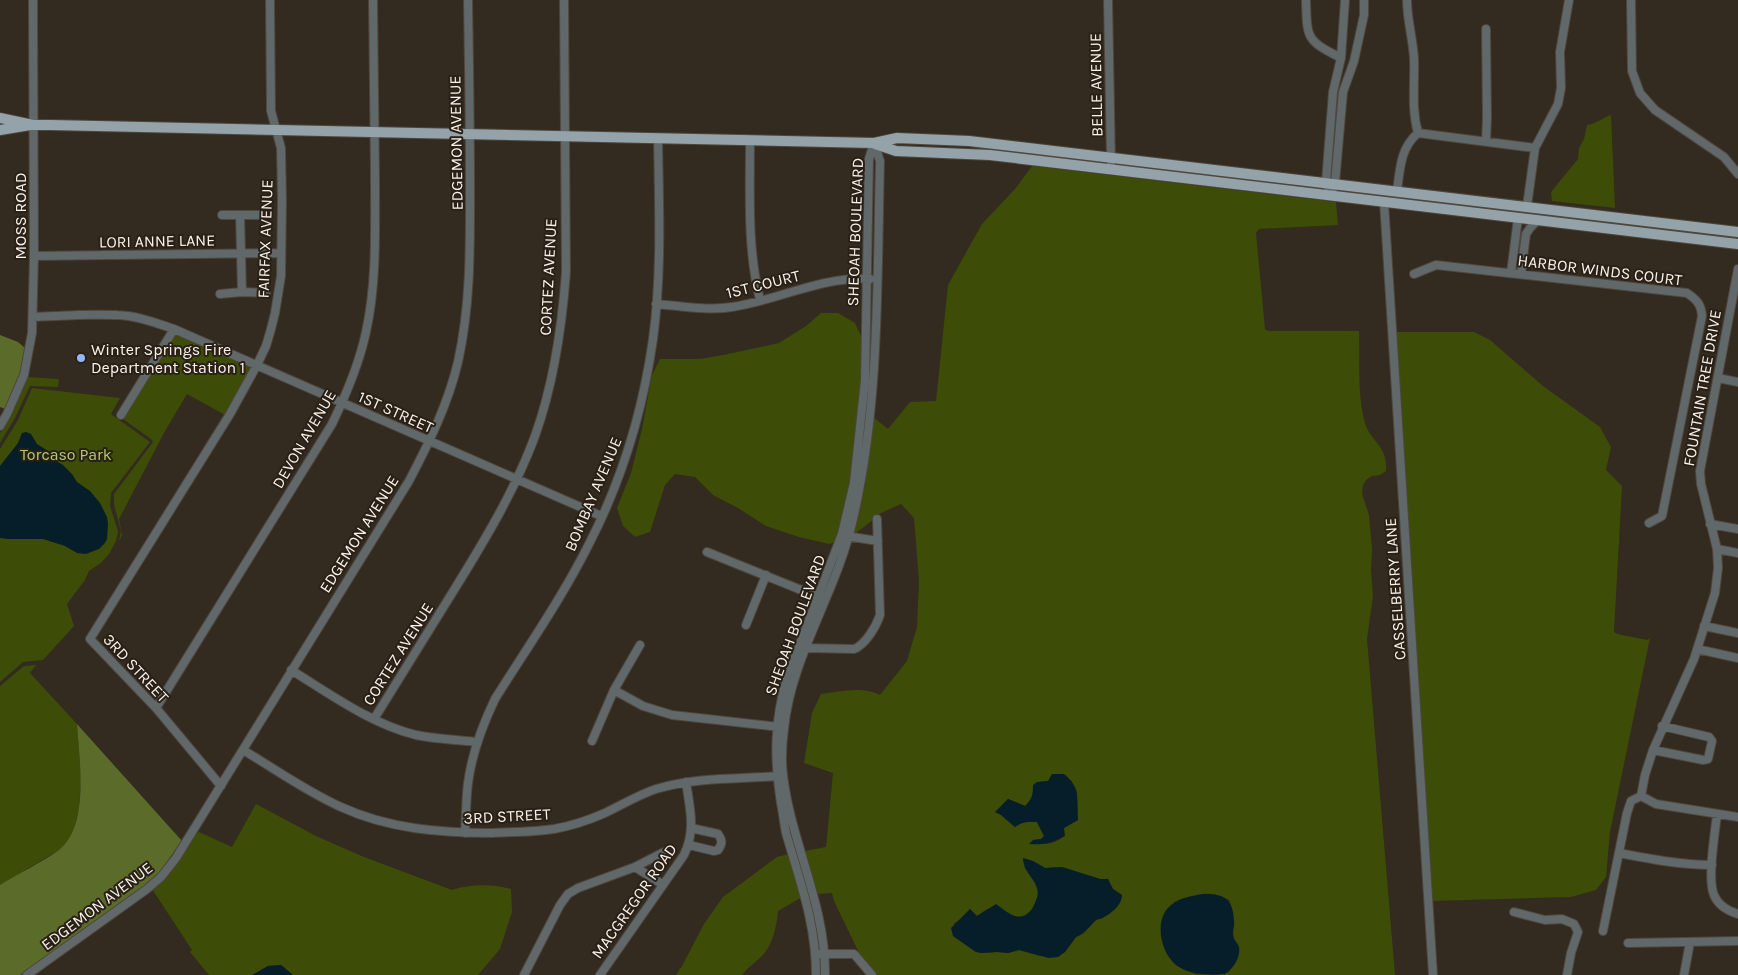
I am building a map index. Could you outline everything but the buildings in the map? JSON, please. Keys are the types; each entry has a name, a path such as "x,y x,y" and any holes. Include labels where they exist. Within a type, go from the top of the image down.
{"main road":[{"path":"0,118 33,125"},
{"path":"0,130 33,125 874,144 896,150 990,155 1738,244"},
{"path":"874,144 897,138 990,143 1738,232"},
{"path":"1148,174 1176,165"},
{"path":"1501,216 1520,212 1527,206"},
{"path":"1518,218 1530,212 1544,209"}],"street":[{"name":"MOSS ROAD","path":"0,426 3,413 24,375 29,353 33,316 33,0"},
{"name":"FAIRFAX AVENUE","path":"90,639 230,414 266,346 275,313 281,276 282,253 281,148 271,110 270,0"},
{"name":"DEVON AVENUE","path":"156,708 321,442 342,403 359,360 371,308 375,251 373,0"},
{"name":"EDGEMON AVENUE","path":"27,975 147,889 161,877 176,858 409,481 429,441 442,411 457,364 465,324 470,275 468,0"},
{"name":"CORTEZ AVENUE","path":"374,719 484,541 517,479 545,404 560,335 566,272 564,0"},
{"name":"BELLE AVENUE","path":"1108,0 1111,170"},
{"path":"1306,0 1307,30 1310,38 1315,44 1341,58"},
{"path":"1330,196 1333,92 1341,58 1345,0"},
{"path":"1330,183 1344,92 1354,61 1364,16 1364,0"},
{"path":"1407,0 1407,16 1414,58 1413,108 1418,133"},
{"path":"1527,206 1534,148 1558,104 1561,88 1560,52 1569,0"},
{"path":"1631,0 1632,71 1640,93 1655,110 1724,157 1738,174"},
{"path":"1486,29 1486,141"},
{"path":"1397,191 1402,154 1410,140 1418,133 1534,148"},
{"name":"BOMBAY AVENUE","path":"465,833 468,785 477,742 495,699 590,543 616,482 635,425 649,363 656,304 659,262 658,139"},
{"path":"750,141 751,245 760,300"},
{"name":"SHEOAH BOULEVARD","path":"846,535 854,483 865,382 869,159 874,144"},
{"name":"SHEOAH BOULEVARD","path":"825,975 811,916 786,831 780,776 782,750 780,727 781,700 787,678 822,598 846,535 861,486 872,384 877,280 880,161 874,144"},
{"name":"CASSELBERRY LANE","path":"1384,202 1433,975"},
{"path":"222,215 266,215"},
{"path":"240,216 242,292"},
{"path":"1511,273 1518,218"},
{"path":"1521,274 1526,234 1538,220"},
{"path":"1514,249 1524,250"},
{"name":"LORI ANNE LANE","path":"34,256 282,253"},
{"name":"HARBOR WINDS COURT","path":"1414,274 1436,265 1687,293 1696,299 1701,306 1702,316 1662,516 1649,523"},
{"name":"FOUNTAIN TREE DRIVE","path":"1641,796 1653,750 1662,726 1694,659 1715,593 1718,568 1717,549 1701,484 1700,471 1738,269"},
{"name":"1ST COURT","path":"656,304 713,308 732,307 826,282 877,280"},
{"path":"220,294 242,292 266,293"},
{"name":"1ST STREET","path":"33,316 129,316 174,329 601,516"},
{"path":"121,415 174,329"},
{"path":"1718,378 1738,382"},
{"path":"806,648 854,649 863,644 878,621 880,615 877,519"},
{"path":"1710,524 1738,529"},
{"path":"846,535 878,540"},
{"path":"1717,549 1738,553"},
{"path":"707,552 822,598"},
{"path":"746,624 766,575"},
{"name":"SHEOAH BOULEVARD","path":"780,727 822,598"},
{"path":"1704,626 1738,634"},
{"name":"3RD STREET","path":"90,639 156,708 221,786"},
{"path":"592,741 614,690 640,645"},
{"path":"1697,649 1738,658"},
{"path":"291,670 355,710 393,728 416,735 477,742"},
{"path":"614,690 643,706 672,715 780,727"},
{"path":"1653,750 1703,760 1708,759 1712,741 1709,736 1662,726"},
{"name":"3RD STREET","path":"243,750 320,797 373,820 412,828 465,833 554,829 604,813 656,789 686,782 780,776"},
{"name":"MACGREGOR ROAD","path":"600,975 684,855 689,845 691,828 686,782"},
{"path":"1603,931 1631,800 1641,796 1656,804 1738,817"},
{"path":"1717,814 1711,883 1714,896 1723,907 1738,914"},
{"path":"689,845 714,851 718,850 722,845 722,839 718,834 691,828"},
{"path":"524,975 560,905 568,894 578,888 635,867 664,852"},
{"path":"1619,853 1677,863 1712,865"},
{"path":"635,867 662,884"},
{"path":"1514,912 1544,920 1562,919 1574,924 1578,932 1571,952 1567,975"},
{"path":"1684,975 1690,942"},
{"path":"1628,943 1738,942"},
{"path":"820,954 854,954 872,975"},
{"name":"SHEOAH BOULEVARD","path":"816,975 820,954"}],"green space":[{"path":"1611,115 1615,208 1552,201 1551,192 1578,159 1579,148 1584,139 1587,125"},
{"path":"1032,166 1336,202 1338,225 1259,229 1256,233 1265,329 1268,331 1359,331 1362,412 1368,430 1382,450 1386,462 1386,471 1366,480 1363,485 1362,494 1369,515 1372,549 1373,596 1367,639 1395,975 1218,975 1229,972 1237,943 1234,934 1231,905 1229,900 1222,897 1202,894 1174,902 1161,935 1167,953 1176,965 1195,974 1212,975 877,975 860,955 832,893 818,894 805,851 826,847 833,773 804,763 812,713 821,694 859,690 874,692 880,695 907,661 917,627 919,581 914,518 901,504 874,515 874,519 854,533 865,486 873,417 888,429 910,402 936,401 948,285 982,224 1015,189","holes":["1071,780 1077,791 1078,820 1064,828 1064,836 1053,843 1045,844 1033,840 1041,839 1044,836 1037,822 1021,822 1015,827 996,812 1008,799 1025,806 1031,800 1037,782","1033,861 1045,868 1062,867 1100,879 1108,879 1113,889 1122,895 1117,907 1103,918 1096,920 1083,934 1076,937 1065,952 1040,956 1019,950 1008,953 982,953 976,952 953,936 954,923 960,920 970,909 977,916 987,909 1006,912 1015,917 1025,916 1032,910 1038,895 1038,887 1024,867"]},
{"path":"821,313 838,313 855,323 862,338 861,381 850,483 836,542 829,544 799,537 766,526 713,495 695,477 675,474 665,485 650,532 635,537 623,526 617,508 631,473 642,429 652,375 660,359 700,359 779,343 806,326"},
{"path":"1396,332 1474,332 1490,340 1543,386 1600,427 1611,447 1606,470 1622,486 1614,632 1647,640 1650,638 1610,832 1606,877 1596,890 1571,897 1432,901"},
{"path":"175,334 252,367 225,415 187,394 165,431 119,519 122,535 119,542 121,531 114,505 114,494 153,442 123,419"},
{"path":"0,335 18,342 25,348 20,374 5,409 0,407"},
{"path":"27,377 59,379 58,387 30,386 15,418 0,443 0,433 9,420"},
{"name":"Torcaso Park","path":"32,388 120,398 111,414 150,442 111,493 110,506 118,531 116,541 109,554 101,563 89,571 85,580 67,604 74,626 43,660 23,662 0,682 0,449 18,420"},
{"path":"36,665 30,673 77,724 81,779 79,809 72,837 61,849 0,885 0,686 24,666"},
{"path":"77,724 182,841 158,874 145,885 20,975 0,975 0,885 59,850 69,839 75,825 79,809 80,791"},
{"path":"256,804 316,836 364,857 452,890 482,885 511,889 512,912 500,949 478,975 293,975 281,965 268,966 252,975 209,975 190,952 192,950 152,889 170,871 199,832 232,847"},
{"path":"789,854 802,897 778,911 772,940 762,956 742,975 676,975 704,924 723,897 777,857"}],"water":[{"path":"22,433 31,434 37,444 63,465 77,482 90,491 100,503 107,517 108,524 107,539 99,549 86,554 77,553 65,546 43,539 0,538 0,466 18,443"},
{"path":"1052,774 1064,774 1074,785 1077,795 1078,820 1064,828 1065,836 1044,844 1029,844 1033,840 1041,839 1044,836 1037,822 1025,822 1015,827 995,812 1008,799 1025,806 1032,797 1033,785 1037,782 1048,781"},
{"path":"1023,858 1045,868 1062,867 1100,879 1108,879 1113,889 1122,895 1122,899 1112,912 1096,920 1076,937 1065,952 1058,957 1049,958 1019,950 1008,953 976,952 953,936 951,928 970,909 977,916 996,904 1007,912 1019,917 1029,912 1033,908 1038,895"},
{"path":"1204,894 1217,895 1226,899 1232,908 1233,937 1238,946 1239,955 1231,969 1225,974 1199,974 1181,968 1170,959 1162,942 1161,924 1167,909 1181,899"},
{"path":"281,965 293,975 252,975 268,966"}],"place":[{"name":"Winter Springs Fire Department Station 1","path":"81,358"}]}
